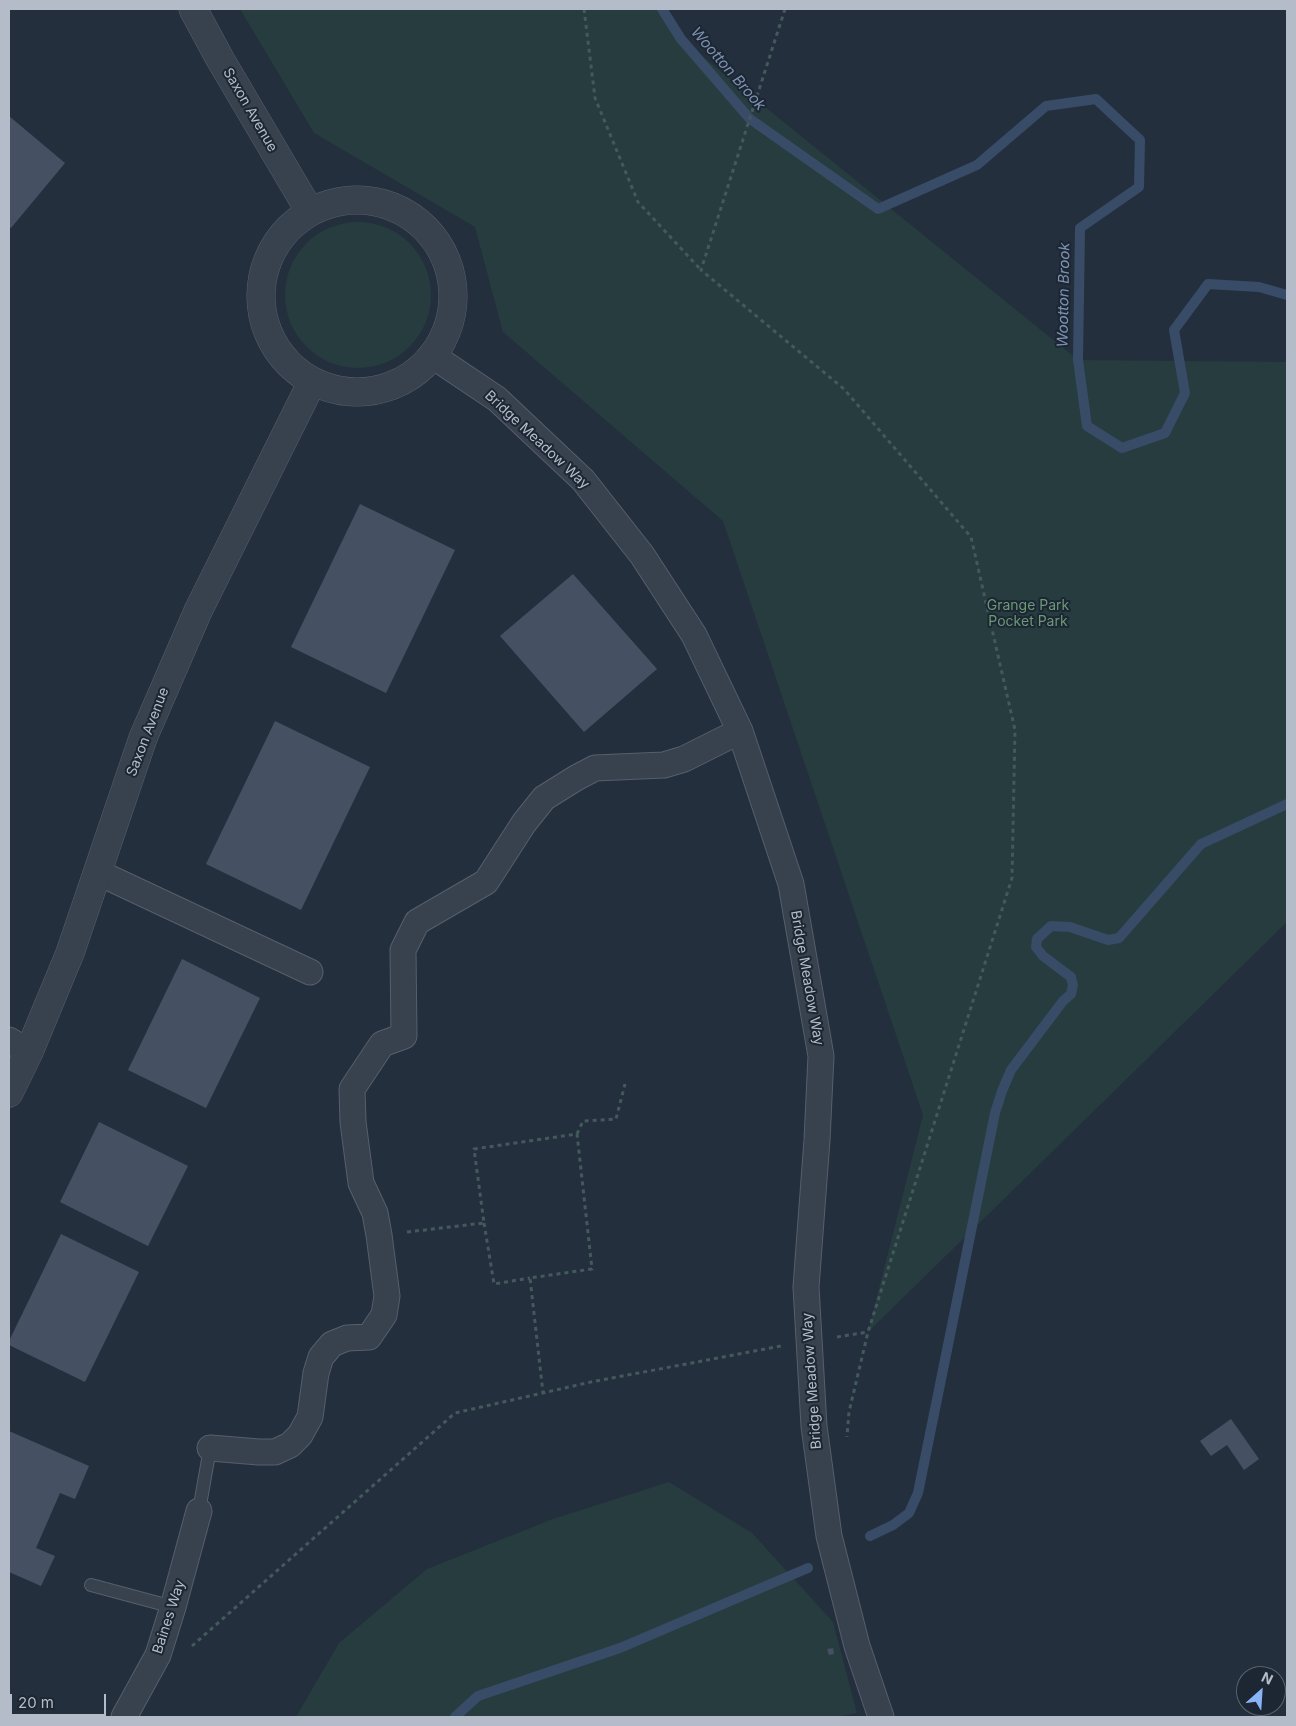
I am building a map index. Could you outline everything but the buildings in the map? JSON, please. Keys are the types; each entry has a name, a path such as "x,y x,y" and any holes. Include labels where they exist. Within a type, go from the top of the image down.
{"street":[{"name":"Saxon Avenue","path":"193,9 220,59 309,210"},
{"path":"354,198 392,205 421,223 442,250 449,266 454,299 447,332 433,356 400,383 367,392 342,392 312,382 281,357 264,328 260,282 270,250 283,232 309,210 354,198"},
{"name":"Bridge Meadow Way","path":"433,356 497,399 583,480 642,555 694,635 740,731 791,884 821,1056 806,1287 814,1426 829,1536 857,1646 881,1717"},
{"name":"Saxon Avenue","path":"9,1093 19,1046 70,953 143,738 198,611 312,382"},
{"path":"210,1448 275,1452 290,1445 300,1435 310,1417 316,1373 321,1357 332,1344 347,1338 369,1337 384,1315 387,1296 379,1235 375,1213 361,1183 353,1122 352,1089 382,1044 404,1036 403,950 417,922 486,882 524,823 544,798 576,778 595,768 664,764 684,759 740,731"},
{"path":"98,872 310,972"},
{"name":"Baines Way","path":"124,1717 158,1655 199,1511"}],"lane":[{"path":"199,1511 210,1448"},
{"path":"91,1585 173,1607"}],"path":[{"path":"584,9 595,98 638,202 701,270 844,389 970,537 1015,730 1012,878 868,1332 848,1412 847,1440"},
{"path":"701,270 785,9"},
{"path":"577,1134 474,1149 494,1284 592,1269 577,1134 583,1121 616,1119 625,1084"},
{"path":"379,1235 484,1223"},
{"path":"530,1278 543,1394"},
{"path":"186,1651 455,1413 591,1382 808,1341 868,1332"}],"green space":[{"name":"Grange Park Pocket Park","path":"240,9 669,9 681,39 1078,360 1287,362 1287,922 868,1332 923,1115 723,521 503,332 475,227 314,133"},
{"path":"358,222 372,223 386,228 399,234 410,243 419,254 425,267 430,281 430,309 425,323 419,336 410,347 399,356 386,362 372,367 358,368 344,367 330,362 317,356 306,347 297,336 291,323 286,309 285,295 286,281 291,267 297,254 306,243 317,234 330,228 344,223"},
{"path":"669,1482 752,1533 833,1622 857,1713 836,1717 296,1717 339,1643 427,1569 553,1519"}],"waterway":[{"name":"Wootton Brook","path":"662,9 681,39 750,119 878,209 977,165 1046,106 1096,99 1140,140 1139,187 1080,228 1078,360 1087,426 1122,448 1165,433 1185,393 1174,330 1208,284 1259,287 1287,295"},
{"path":"870,1536 893,1525 909,1513 918,1493 995,1113 1002,1091 1011,1070 1063,1001 1071,994 1073,985 1071,977 1043,956 1036,947 1037,939 1051,926 1070,927 1108,940 1119,938 1201,844 1287,804"},
{"path":"455,1717 478,1696 620,1648 808,1568"}]}
